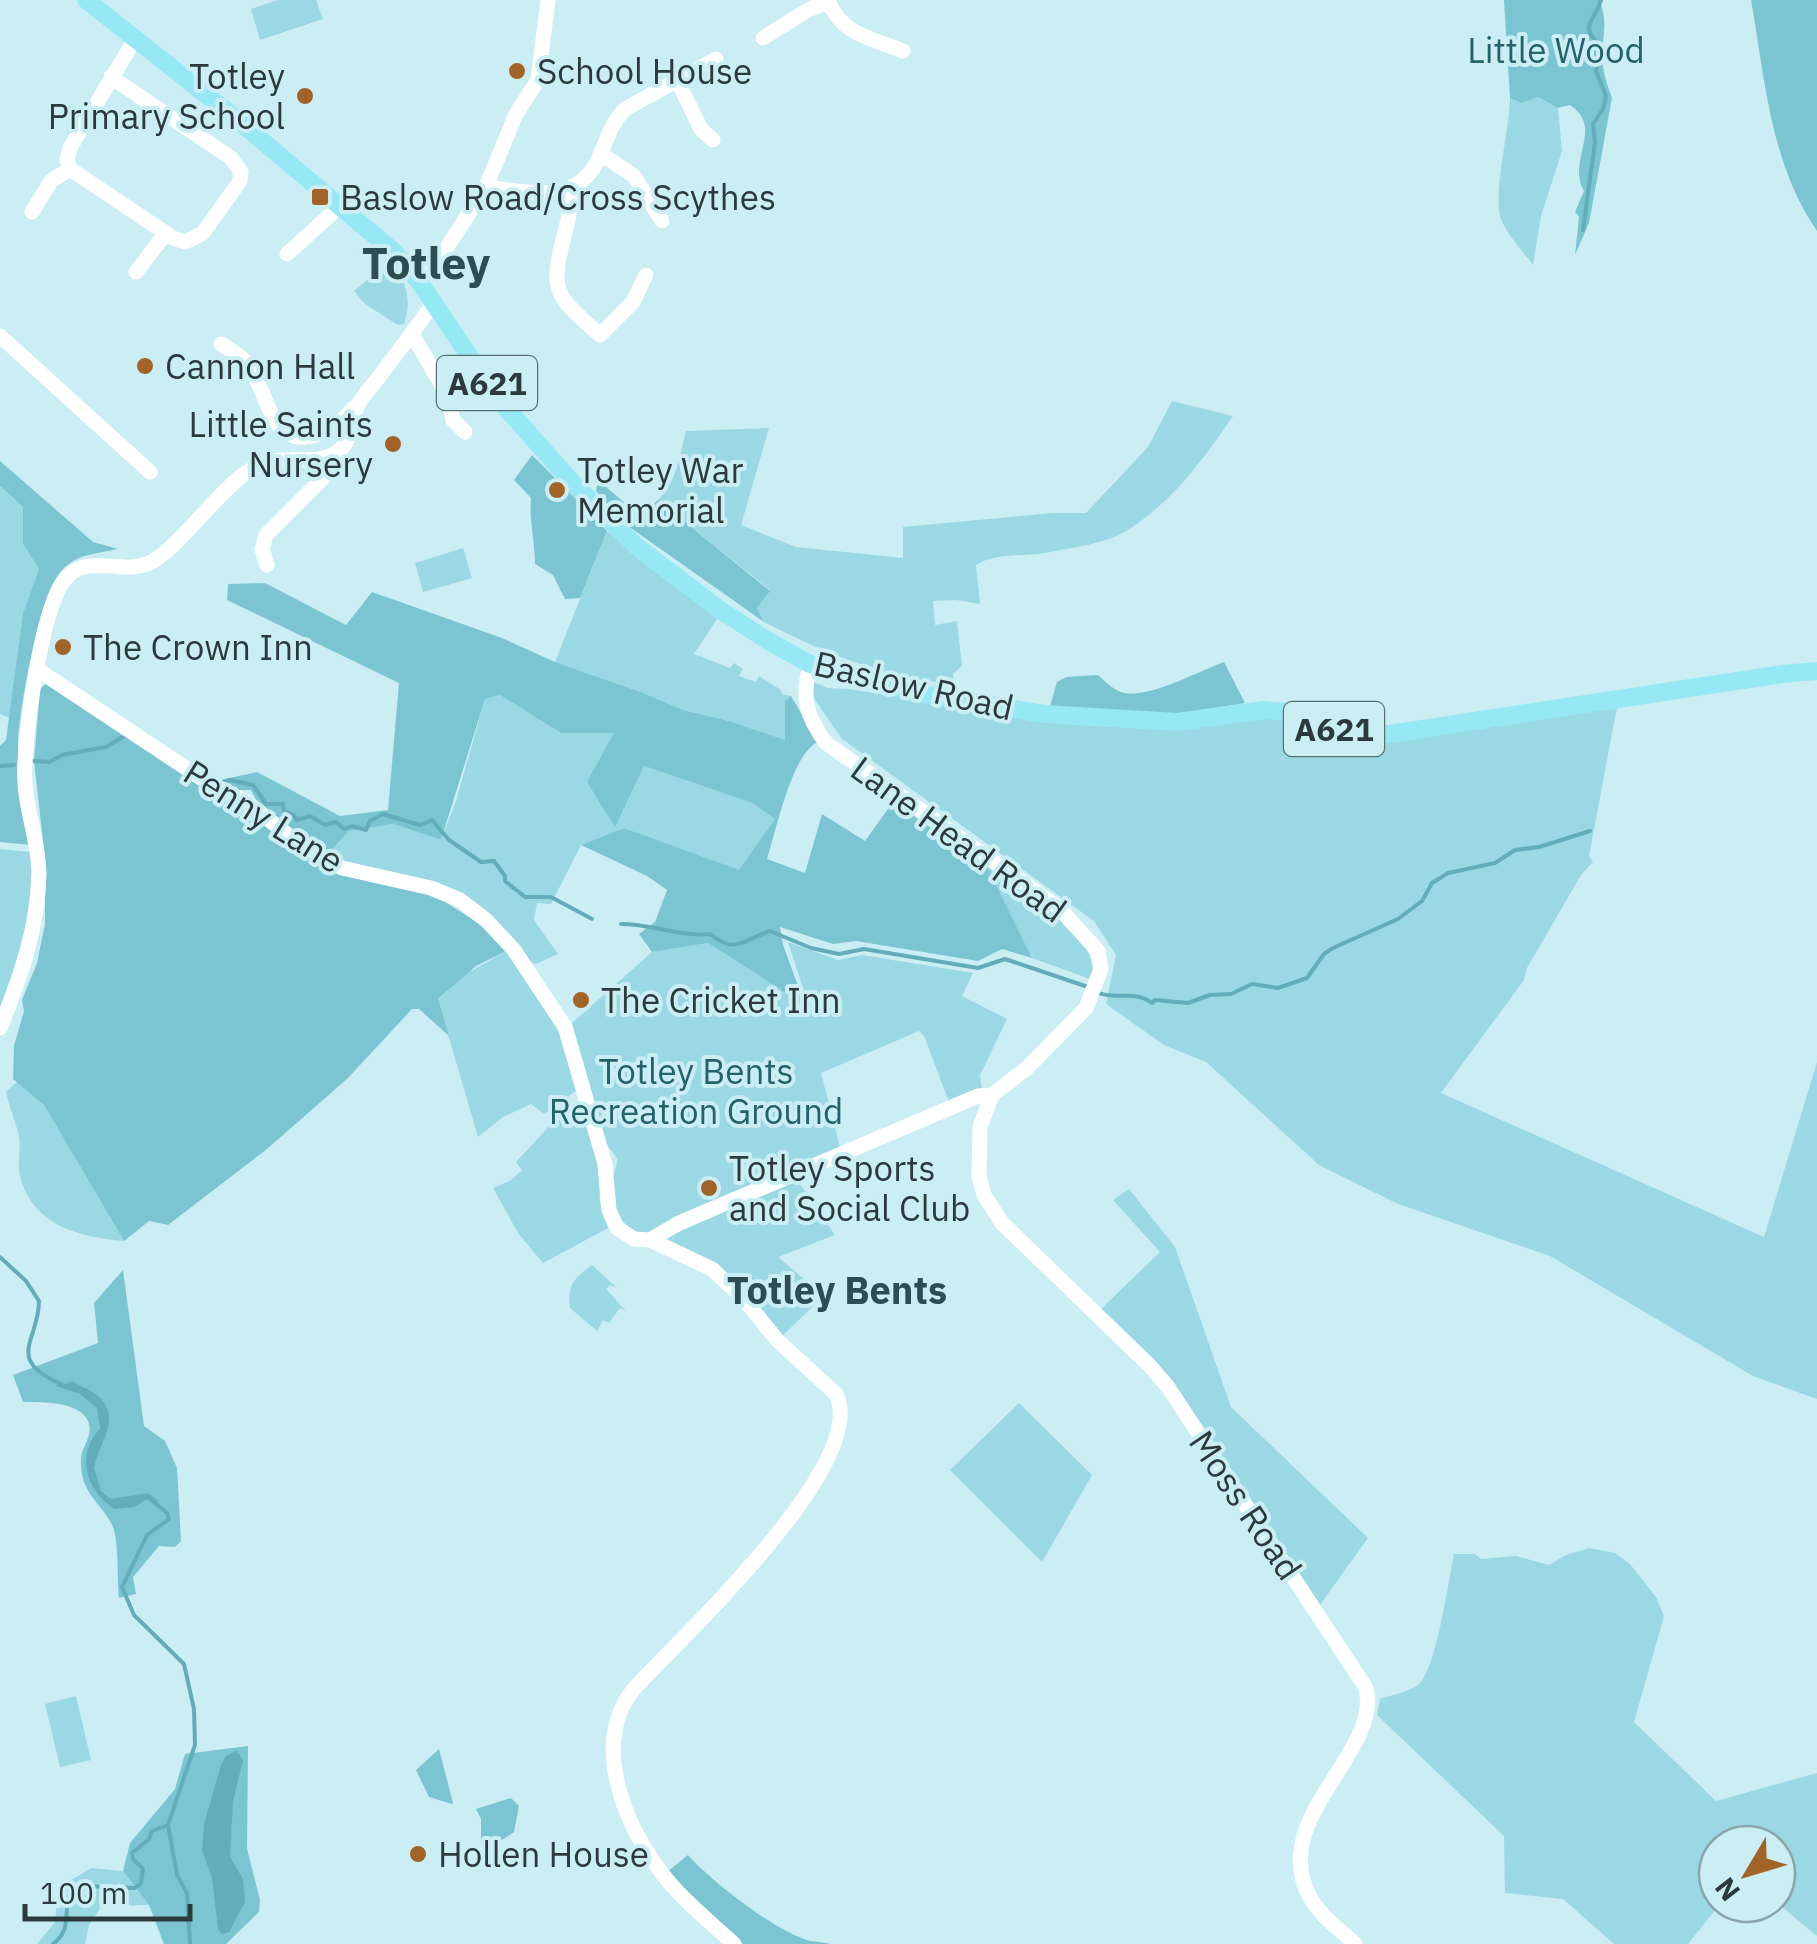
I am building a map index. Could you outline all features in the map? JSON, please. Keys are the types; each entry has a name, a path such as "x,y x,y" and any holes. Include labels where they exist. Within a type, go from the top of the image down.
{"main road":[{"name":"Baslow Road","path":"86,0 228,112 393,251 418,280 518,424 636,546 720,610 810,664 923,694 1044,714 1178,722 1265,710 1350,733 1376,736 1747,679 1817,672"}],"street":[{"path":"418,280 440,258 486,187 516,114 538,80 548,0"},
{"path":"762,38 828,1 844,26 903,51"},
{"path":"111,77 231,158 241,172 238,185 198,238 185,242 166,234 70,170 66,160 70,148 111,77 135,39"},
{"path":"486,187 550,194 569,190 589,175 612,125 625,109 716,59"},
{"path":"678,82 698,124 712,140"},
{"path":"600,154 634,176 662,221"},
{"path":"32,212 51,181 70,170"},
{"path":"569,190 572,210 555,275 565,301 600,336 633,302 646,276"},
{"path":"287,254 338,207"},
{"path":"136,272 166,234"},
{"path":"221,344 248,364 275,421 286,431 304,436 322,434 344,420 357,405 434,304"},
{"path":"412,334 447,394 452,420 465,432"},
{"path":"0,336 150,472"},
{"path":"268,565 262,549 266,535 334,466 351,432 357,405"},
{"path":"1,1027 24,965 36,915 37,848 25,783 28,728 48,619 60,587 86,565 149,564 233,483 260,464 280,458 321,458 340,450"},
{"name":"Lane Head Road","path":"810,664 804,697 826,742 1059,908 1098,951 1101,969 1086,1008 1027,1068 992,1095"},
{"name":"Penny Lane","path":"38,670 342,868 431,888 460,900 486,920 514,950 566,1027 605,1164 613,1222 624,1234 650,1240"},
{"path":"650,1240 678,1223 844,1151 978,1096 992,1095"},
{"name":"Moss Road","path":"992,1095 980,1127 978,1162 981,1188 992,1210 1168,1387 1366,1688 1371,1708 1310,1817 1302,1857 1305,1884 1312,1900 1354,1944"},
{"path":"650,1240 690,1256 726,1280 778,1340 823,1379 840,1405 836,1438 800,1508 633,1690 614,1724 613,1766 638,1834 662,1872 734,1944"}],"green space":[{"path":"278,0 316,0 323,19 260,40 251,9"},
{"name":"Little Wood","path":"1504,0 1599,0 1602,8 1603,63 1612,98 1589,223 1575,255 1579,217 1575,212 1584,191 1579,168 1584,124 1570,105 1558,108 1538,97 1521,103 1510,98"},
{"path":"1751,0 1817,0 1817,231 1801,205 1779,149"},
{"path":"1538,97 1558,108 1562,151 1541,216 1533,265 1501,219 1499,195 1510,98 1521,103"},
{"path":"393,265 408,300 404,324 398,325 365,304 354,291 378,271 381,275"},
{"path":"1172,401 1233,416 1173,493 1144,519 1109,539 1088,545 992,558 976,565 980,604 933,601 935,625 957,621 962,666 953,674 953,684 903,676 856,662 764,622 757,608 770,590 658,500 673,477 686,431 769,428 741,525 796,547 903,558 903,527 1086,513 1148,447"},
{"path":"532,455 557,480 550,488 557,498 567,490 607,531 580,598 565,599 553,575 535,564 531,498 514,480"},
{"path":"0,461 93,542 118,549 68,564 54,583 38,627 18,747 20,784 32,845 0,842 0,746 6,740 23,613 39,569 23,544 23,507 0,486"},
{"path":"597,485 604,485 640,516 658,500 770,591 757,608 764,622 621,521 596,491"},
{"path":"0,486 23,507 23,544 39,569 23,613 10,718 0,714"},
{"path":"607,531 717,619 694,654 730,668 734,663 743,669 739,676 756,682 759,676 782,694 791,696 785,701 786,741 683,710 555,662"},
{"path":"463,548 472,578 423,592 415,563"},
{"path":"265,583 346,625 372,592 502,638 683,710 785,740 785,701 791,696 818,742 800,761 793,776 767,859 805,873 822,814 865,841 893,802 987,866 1032,958 1002,949 978,961 856,941 833,944 780,927 805,1005 708,943 652,952 639,934 655,922 667,890 647,876 581,845 624,828 739,870 775,819 752,803 644,766 615,827 587,782 614,733 561,733 500,695 485,699 441,840 393,824 349,831 328,854 259,806 251,790 233,790 216,781 257,772 340,816 388,810 399,683 227,600 228,584"},
{"path":"1224,662 1245,703 1178,714 1049,710 1057,682 1066,677 1098,675 1125,693 1148,692"},
{"path":"813,682 828,688 1029,718 1279,719 1356,741 1617,707 1589,856 1593,862 1581,875 1527,968 1524,980 1441,1093 1764,1237 1817,1062 1817,1399 1753,1376 1550,1256 1398,1204 1319,1165 1206,1062 1164,1045 1106,1004 1116,955 1094,921 842,739 809,691"},
{"path":"47,683 55,684 189,779 245,811 297,849 439,898 481,925 506,951 476,966 438,999 449,1036 419,1009 412,1009 348,1078 267,1149 168,1225 149,1221 124,1241 44,1105 13,1079 14,1046 24,1011 22,1000 37,963 45,924 45,859 34,761 40,689"},
{"path":"500,695 561,733 614,733 614,826 644,766 752,803 775,819 739,871 624,828 581,845 551,904 537,903 534,920 558,954 536,964 495,921 354,868 328,854 349,831 393,824 441,840 485,699"},
{"path":"0,849 31,852 31,872 24,931 0,1007"},
{"path":"987,866 1039,900 1071,927 1091,960 1093,980 1032,958"},
{"name":"Totley Bents Recreation Ground","path":"788,942 838,960 862,955 973,973 962,996 1007,1019 980,1075 982,1091 949,1102 919,1031 821,1073 840,1147 649,1233 634,1232 616,1215 613,1177 618,1159 606,1144 572,1023 652,952 708,943 809,1007"},
{"path":"506,951 547,1005 562,1037 577,1090 544,1114 531,1104 503,1117 478,1137 438,1000 464,975"},
{"path":"18,1081 44,1105 124,1241 75,1232 35,1207 20,1176 19,1137 6,1092"},
{"path":"582,1104 598,1154 600,1204 608,1228 543,1263 518,1233 493,1188 510,1181 522,1170 516,1162 556,1119"},
{"path":"797,1180 835,1235 778,1257 824,1296 782,1336 718,1264 665,1238"},
{"path":"1129,1189 1175,1247 1231,1407 1368,1538 1320,1605 1214,1445 1101,1309 1160,1252 1113,1200"},
{"path":"592,1265 617,1288 610,1285 606,1289 626,1311 620,1308 609,1323 603,1320 597,1331 570,1308 569,1300 573,1283"},
{"path":"123,1270 144,1426 165,1441 177,1468 181,1541 175,1547 159,1546 133,1577 136,1594 119,1598 113,1527 88,1490 81,1471 90,1431 88,1421 68,1406 23,1402 13,1375 98,1343 94,1303"},
{"path":"1019,1403 1092,1475 1042,1562 950,1470"},
{"path":"1589,1548 1615,1553 1630,1564 1656,1597 1664,1616 1634,1722 1716,1801 1817,1773 1817,1936 1797,1920 1797,1824 1697,1824 1697,1924 1704,1924 1688,1944 1614,1944 1563,1899 1505,1893 1504,1836 1377,1715 1380,1699 1414,1687 1425,1677 1436,1644 1454,1554 1475,1554 1481,1559 1516,1556 1549,1565"},
{"path":"76,1696 91,1760 60,1767 45,1704"},
{"path":"248,1746 247,1849 260,1900 259,1912 226,1944 164,1944 149,1905 123,1871 130,1843 175,1789 185,1754"},
{"path":"439,1749 452,1804 429,1797 416,1770"},
{"path":"511,1798 519,1806 514,1832 502,1840 481,1845 481,1819 476,1809"},
{"path":"688,1855 761,1916 793,1935 831,1944 743,1944 667,1872"},
{"path":"91,1868 123,1871 149,1905 102,1906 89,1925 85,1944 37,1944 55,1922 58,1888"}],"shaded area":[{"path":"59,1381 73,1381 91,1391 108,1411 108,1430 94,1468 101,1491 111,1499 148,1493 158,1501 155,1505 147,1499 134,1507 114,1509 96,1492 86,1461 92,1439 100,1429 97,1408 80,1394 56,1386"},
{"path":"236,1751 243,1760 233,1802 230,1857 243,1879 245,1902 229,1932 222,1934 218,1929 212,1878 202,1850 204,1824 221,1765 226,1756"}],"waterway":[{"path":"1583,230 1595,142 1593,124 1606,96 1596,71 1603,49 1589,29 1601,0"},
{"path":"34,761 49,762 62,755 106,747 126,735"},
{"path":"0,766 14,765"},
{"path":"221,783 230,780 253,785 266,804 283,804 284,811 296,820 310,816 325,825 336,822 344,829 352,826 366,830 370,821 383,814 420,825 432,820 449,840 481,862 494,861 505,881 525,897 551,897 592,919"},
{"path":"1096,992 1138,997 1152,1003 1188,1003 1210,995 1231,994 1252,984 1278,988 1307,978 1333,948 1398,919 1422,901 1432,883 1448,873 1495,863 1515,850 1590,831"},
{"path":"621,924 710,934 733,945 770,931 811,948 839,954 864,949 978,968 1005,959 1088,987"},
{"path":"0,1257 26,1281 39,1301 29,1357 44,1375 61,1384"},
{"path":"154,1502 169,1519 147,1535 122,1587 134,1615 184,1664 194,1709 195,1745 168,1825 177,1875 187,1893 190,1944"},
{"path":"53,1944 63,1932 71,1892 84,1886 135,1888 141,1883 143,1869 132,1853 149,1839 152,1831 168,1825"}],"place":[{"name":"School House","path":"517,71"},
{"name":"Totley Primary School","path":"305,96"},
{"name":"Baslow Road/Cross Scythes","path":"320,197"},
{"name":"Cannon Hall","path":"145,366"},
{"name":"Little Saints Nursery","path":"393,444"},
{"name":"Totley War Memorial","path":"557,490"},
{"name":"The Crown Inn","path":"63,647"},
{"name":"The Cricket Inn","path":"581,1000"},
{"name":"Totley Sports and Social Club","path":"709,1188"},
{"name":"Hollen House","path":"418,1854"}],"district":[{"name":"Totley","path":"426,262"},
{"name":"Totley Bents","path":"837,1289"}]}
